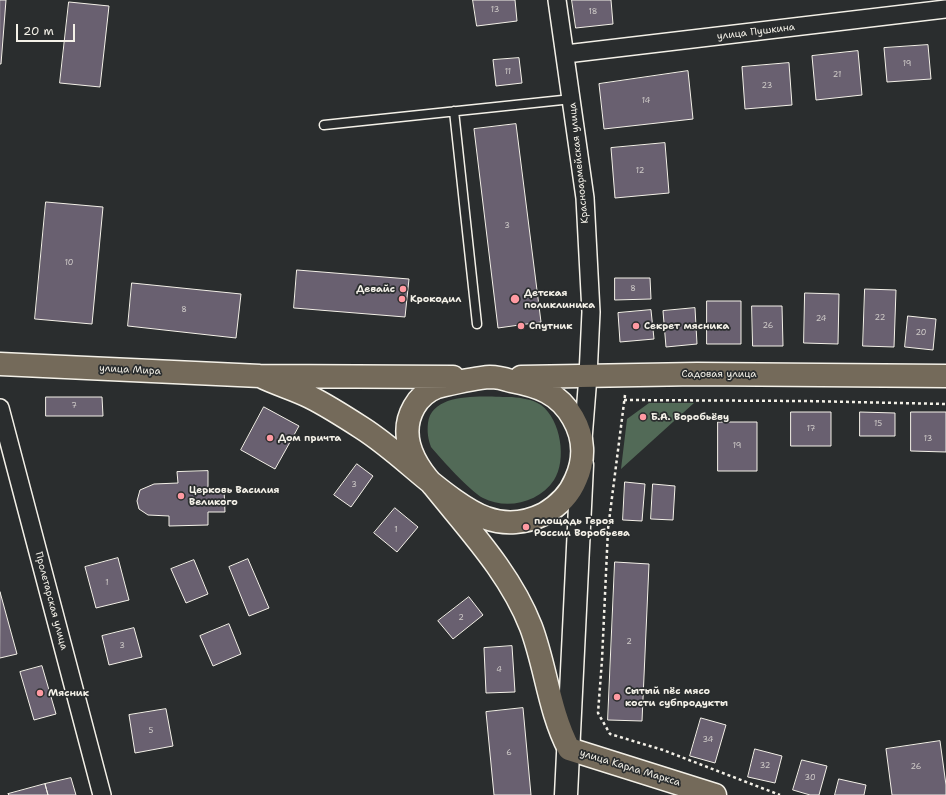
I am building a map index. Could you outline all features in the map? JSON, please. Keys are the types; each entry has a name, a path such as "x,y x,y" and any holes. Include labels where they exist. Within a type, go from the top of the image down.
{"main road":[{"name":"улица Мира","path":"0,364 260,376 492,377"},
{"name":"Садовая улица","path":"492,377 697,374 946,376"},
{"name":"улица Мира","path":"260,376 310,397 344,416 383,443 433,485"},
{"path":"566,795 569,749 582,459 582,442 577,425 567,409 559,400 550,393 533,385 492,377 450,384 431,390 419,400 413,409 408,423 407,434 409,444 420,468 497,565 521,604 537,645 560,733 569,749"},
{"path":"433,485 471,512 484,518 498,522 520,522 540,516 558,504 572,487 582,459"},
{"name":"улица Карла Маркса","path":"569,749 715,795"}],"street":[{"name":"Красноармейская улица","path":"557,0 566,54 585,198 590,312 588,376 582,459"},
{"name":"улица Пушкина","path":"566,54 946,9"},
{"name":"Пролетарская улица","path":"0,408 2,426 102,795"}],"lane":[{"path":"324,125 572,100"},
{"path":"454,111 477,324"}],"path":[{"path":"628,375 608,529 598,713 610,734 663,750 780,795"},
{"path":"624,400 946,404"}],"green space":[{"path":"476,397 512,397 534,401 548,412 557,430 561,451 558,472 548,488 531,499 512,504 492,502 483,498 463,482 431,447 428,435 428,423 432,412 439,405 450,400"},
{"path":"649,403 694,403 621,469 627,419"}],"building":[{"path":"0,0 6,0 1,64 0,64"},
{"path":"473,0 515,0 517,21 477,26"},
{"path":"572,0 611,0 613,24 576,28"},
{"path":"69,2 109,6 100,87 60,83"},
{"path":"928,45 931,79 887,82 884,48"},
{"path":"858,51 862,95 816,100 812,56"},
{"path":"519,58 522,83 496,86 493,60"},
{"path":"789,63 792,105 745,109 742,67"},
{"path":"688,71 693,119 604,129 599,84"},
{"path":"516,124 541,322 498,328 474,129"},
{"path":"665,143 669,193 615,198 611,148"},
{"path":"46,202 103,207 92,324 35,319"},
{"path":"297,270 409,279 405,317 294,308"},
{"path":"615,278 650,278 651,299 615,300"},
{"path":"132,283 241,294 236,338 128,326"},
{"path":"865,289 896,290 894,347 863,346"},
{"path":"805,293 839,294 838,344 804,343"},
{"path":"707,301 741,301 741,344 707,344"},
{"path":"752,306 782,306 783,346 753,346"},
{"path":"695,308 697,344 666,347 663,311"},
{"name":"Секрет мясника","path":"651,310 654,339 620,342 618,313"},
{"path":"908,316 936,319 933,350 905,347"},
{"path":"46,397 102,397 103,416 46,416"},
{"name":"Дом причта","path":"264,407 299,426 275,469 241,450"},
{"path":"791,412 831,412 831,446 791,446"},
{"path":"860,412 895,413 895,436 860,436"},
{"path":"911,412 946,412 946,452 911,451"},
{"path":"718,422 757,422 757,471 718,471"},
{"path":"357,464 373,476 351,507 334,495"},
{"name":"Церковь Василия Великого","path":"208,471 208,489 224,489 225,512 208,512 208,525 169,526 169,516 148,515 139,509 137,501 140,490 154,484 178,483 177,472"},
{"path":"625,482 645,484 642,521 623,520"},
{"path":"653,484 675,486 673,520 651,519"},
{"path":"395,508 418,527 397,552 374,533"},
{"path":"118,558 129,600 96,608 85,567"},
{"path":"248,559 269,608 249,616 229,567"},
{"path":"194,560 208,594 186,603 171,569"},
{"path":"615,562 649,564 642,721 608,720"},
{"path":"0,592 17,654 0,658"},
{"path":"469,597 483,615 453,639 438,621"},
{"path":"229,624 241,654 213,666 200,636"},
{"path":"134,628 142,657 109,665 102,636"},
{"path":"512,646 515,692 486,693 484,648"},
{"path":"42,666 56,714 34,720 20,672"},
{"path":"523,708 531,795 494,795 486,712"},
{"path":"166,709 173,746 135,753 129,715"},
{"path":"701,718 726,725 715,763 690,756"},
{"path":"940,741 946,795 892,795 886,749"},
{"path":"755,749 782,756 775,783 748,777"},
{"path":"802,760 827,766 819,795 810,795 793,790"},
{"path":"71,778 76,795 48,795 45,784"},
{"path":"839,779 866,785 864,795 835,795"},
{"path":"45,784 48,795 8,794"}],"place":[{"name":"Девайс","path":"403,289"},
{"name":"Крокодил","path":"402,299"},
{"name":"Детская поликлиника","path":"515,299"},
{"name":"Спутник","path":"521,326"},
{"name":"Секрет мясника","path":"636,326"},
{"name":"Б.А. Воробьёву","path":"643,417"},
{"name":"Дом причта","path":"270,438"},
{"name":"Церковь Василия Великого","path":"181,496"},
{"name":"площадь Героя России Воробьева","path":"526,527"},
{"name":"Мясник","path":"40,693"},
{"name":"Сытый пёс мясо кости субпродукты","path":"617,697"}]}
